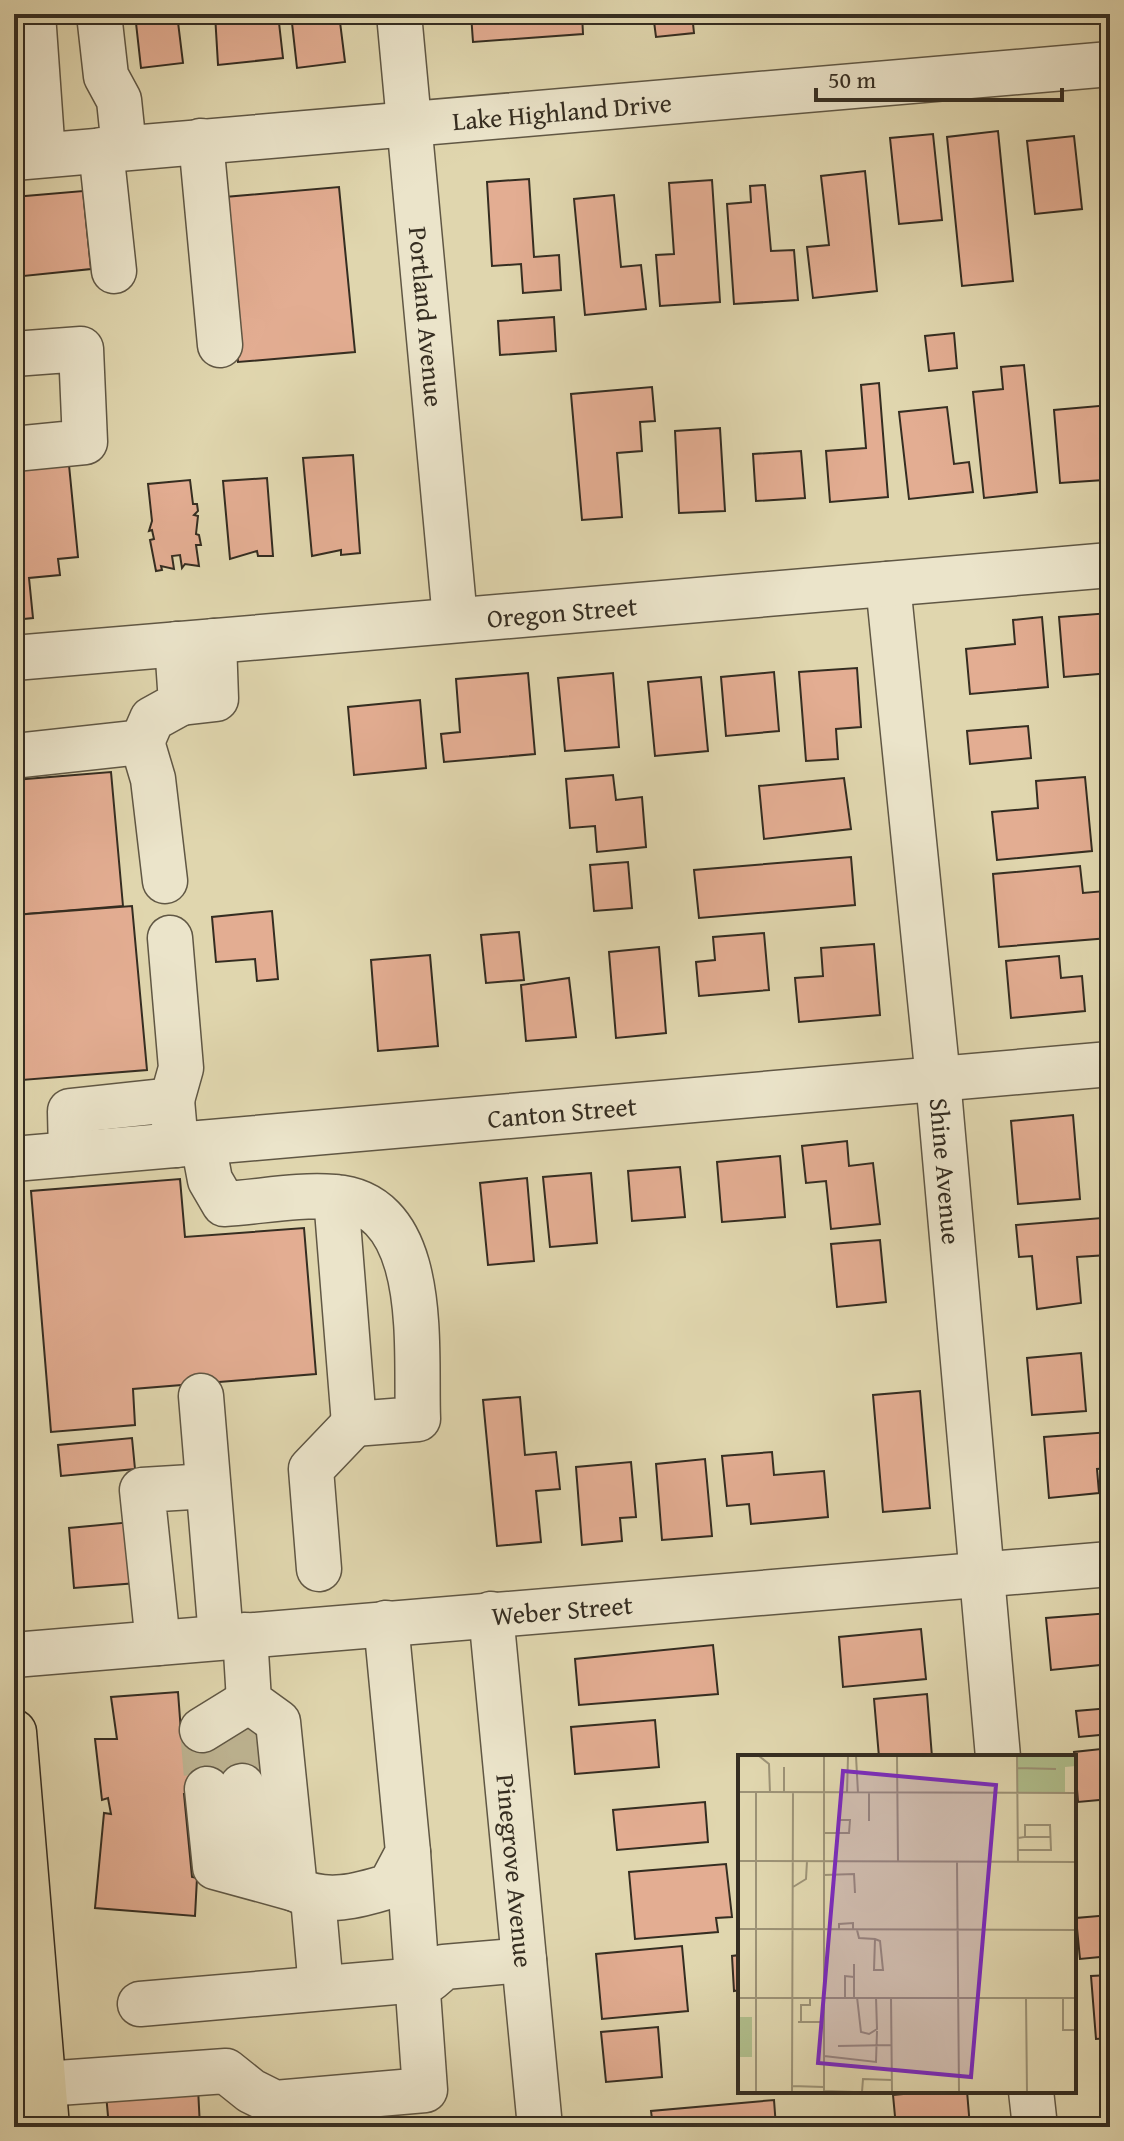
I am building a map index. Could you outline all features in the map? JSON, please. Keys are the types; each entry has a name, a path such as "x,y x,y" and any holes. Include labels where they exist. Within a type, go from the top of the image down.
{"main road":[{"path":"14,1732 18,1834 47,2127"}],"street":[{"path":"29,156 33,14"},
{"path":"99,14 106,76 119,100 112,149 114,271"},
{"name":"Portland Avenue","path":"399,14 455,619"},
{"name":"Lake Highland Drive","path":"29,156 1110,64"},
{"path":"201,141 220,345"},
{"path":"14,354 81,349 85,442 14,449"},
{"name":"Oregon Street","path":"14,658 1110,565"},
{"name":"Shine Avenue","path":"888,584 938,1079 998,1755"},
{"path":"165,881 153,779 142,742 152,719 181,703 195,642"},
{"path":"14,756 142,742"},
{"path":"170,938 181,1068 172,1100 189,1144 224,1204 336,1197 376,1211 403,1246 413,1286 418,1419 354,1424 311,1469 319,1569"},
{"name":"Canton Street","path":"14,1159 1110,1064"},
{"path":"71,1154 70,1111 172,1100"},
{"path":"336,1197 354,1424"},
{"path":"201,1396 208,1486 233,1636 232,1723 278,1722 321,1988"},
{"path":"158,1643 142,1490 208,1486"},
{"name":"Weber Street","path":"14,1655 1110,1564"},
{"name":"Pinegrove Avenue","path":"491,1614 540,2127"},
{"path":"44,2084 226,2071 251,2091 275,2103 425,2090 425,1980 408,1852 386,1623"},
{"path":"233,1787 215,1867 304,1894 358,1896 390,1886 408,1852"},
{"path":"140,2004 425,1980 451,1994 526,1974"},
{"path":"1031,2093 1035,2127"}],"building":[{"path":"135,14 177,14 183,63 141,68"},
{"path":"215,14 278,14 283,58 218,65"},
{"path":"291,14 339,14 345,62 297,68"},
{"path":"471,14 582,14 583,34 473,42"},
{"path":"653,14 692,14 694,33 656,37"},
{"path":"998,131 1013,281 962,286 947,137"},
{"path":"933,134 942,220 899,224 890,138"},
{"path":"1074,136 1082,209 1035,214 1027,141"},
{"path":"865,171 877,291 813,298 807,247 829,245 821,176"},
{"path":"529,179 534,257 559,255 561,290 523,293 521,264 492,266 487,182"},
{"path":"712,180 720,302 660,306 656,255 674,254 669,183"},
{"path":"765,185 771,251 794,250 798,300 734,304 727,204 751,202 750,186"},
{"path":"339,187 355,352 238,362 225,197"},
{"path":"83,191 91,269 14,277 14,197"},
{"path":"614,195 621,267 641,265 646,309 585,315 574,199"},
{"path":"554,317 556,351 500,355 498,321"},
{"path":"954,333 957,368 929,371 925,336"},
{"path":"1024,365 1037,492 984,498 973,392 1003,389 1001,367"},
{"path":"879,383 888,497 830,502 826,451 866,448 861,385"},
{"path":"652,387 655,421 640,422 642,451 617,453 622,517 582,520 571,394"},
{"path":"1110,405 1110,463 1103,463 1104,480 1060,483 1054,410"},
{"path":"947,407 954,464 969,462 973,492 909,499 899,412"},
{"path":"720,428 725,511 679,513 675,431"},
{"path":"801,451 805,498 756,501 753,454"},
{"path":"353,455 360,553 341,555 341,550 312,556 303,458"},
{"path":"69,465 78,557 58,559 60,575 29,578 33,618 14,620 14,495 20,494 17,470"},
{"path":"267,478 273,556 258,556 257,551 230,559 223,481"},
{"path":"190,480 193,504 197,504 198,511 194,515 198,516 196,534 201,545 196,545 199,566 185,564 182,568 180,555 172,556 174,569 161,566 162,570 156,571 150,540 154,539 152,530 149,531 152,521 148,484"},
{"path":"1110,613 1110,673 1064,677 1059,617"},
{"path":"1042,617 1048,687 970,694 966,649 1015,644 1013,620"},
{"path":"857,668 861,727 836,729 838,759 806,761 799,672"},
{"path":"774,672 779,731 726,736 721,677"},
{"path":"528,673 535,754 444,762 441,734 460,732 456,679"},
{"path":"613,673 619,747 565,751 558,678"},
{"path":"701,677 708,751 655,756 648,682"},
{"path":"420,700 426,768 354,775 348,707"},
{"path":"1028,726 1031,758 970,764 967,731"},
{"path":"111,772 123,906 14,915 14,780"},
{"path":"613,775 616,800 642,797 646,847 597,852 595,826 570,828 566,779"},
{"path":"1085,777 1092,851 997,860 992,812 1038,808 1036,781"},
{"path":"844,778 851,829 764,839 759,786"},
{"path":"851,857 855,905 699,918 694,870"},
{"path":"628,862 632,908 594,911 590,865"},
{"path":"1080,866 1083,893 1105,891 1109,938 999,947 993,874"},
{"path":"132,906 147,1070 22,1080 14,990 14,915"},
{"path":"272,911 278,979 257,981 255,959 216,962 212,917"},
{"path":"519,932 524,980 486,983 481,935"},
{"path":"764,933 769,990 699,996 696,962 715,960 713,937"},
{"path":"874,944 880,1015 799,1022 795,978 823,976 821,948"},
{"path":"659,947 666,1033 616,1038 609,952"},
{"path":"430,955 438,1046 378,1051 371,960"},
{"path":"1059,956 1061,978 1082,976 1085,1011 1011,1018 1006,961"},
{"path":"569,978 576,1037 526,1041 521,985"},
{"path":"1073,1115 1080,1199 1018,1204 1011,1121"},
{"path":"847,1141 849,1166 873,1163 880,1224 831,1229 826,1181 806,1183 802,1146"},
{"path":"780,1156 785,1217 722,1222 717,1162"},
{"path":"680,1167 685,1217 632,1221 628,1171"},
{"path":"591,1173 597,1243 550,1247 543,1177"},
{"path":"527,1178 534,1261 488,1265 480,1183"},
{"path":"180,1179 185,1237 304,1228 316,1374 133,1389 135,1425 51,1432 31,1191"},
{"path":"1102,1218 1108,1255 1077,1257 1081,1303 1037,1309 1032,1256 1019,1257 1016,1225"},
{"path":"880,1240 886,1302 837,1307 831,1244"},
{"path":"1081,1353 1086,1411 1032,1415 1027,1358"},
{"path":"920,1391 930,1508 883,1512 873,1395"},
{"path":"520,1397 525,1455 556,1452 560,1489 536,1491 541,1542 497,1546 483,1400"},
{"path":"1110,1432 1110,1468 1097,1469 1099,1493 1049,1498 1044,1437"},
{"path":"132,1438 135,1469 61,1476 58,1445"},
{"path":"772,1452 774,1475 824,1471 828,1517 751,1524 749,1504 727,1506 722,1456"},
{"path":"705,1459 712,1536 662,1540 656,1464"},
{"path":"631,1462 636,1517 620,1518 622,1541 582,1545 576,1467"},
{"path":"132,1522 137,1583 74,1588 69,1528"},
{"path":"1110,1613 1110,1664 1051,1670 1046,1618"},
{"path":"921,1629 926,1679 843,1687 839,1637"},
{"path":"713,1645 718,1694 579,1705 575,1659"},
{"path":"178,1692 181,1732 191,1731 196,1794 184,1794 192,1877 197,1878 195,1916 95,1908 104,1813 111,1814 108,1798 102,1800 95,1739 117,1739 111,1697"},
{"path":"927,1694 932,1755 879,1755 874,1699"},
{"path":"1110,1708 1110,1734 1079,1737 1076,1711"},
{"path":"655,1720 659,1767 575,1774 571,1727"},
{"path":"264,1726 268,1785 196,1790 191,1731"},
{"path":"1110,1748 1110,1799 1078,1802 1074,1752"},
{"path":"705,1802 708,1842 617,1850 613,1810"},
{"path":"726,1864 732,1917 716,1918 718,1932 635,1939 629,1872"},
{"path":"1110,1915 1110,1956 1080,1959 1076,1918"},
{"path":"682,1946 688,2011 602,2019 596,1954"},
{"path":"738,1955 738,1990 734,1991 732,1956"},
{"path":"1110,1975 1110,2038 1096,2039 1091,1976"},
{"path":"658,2027 662,2077 606,2082 601,2032"},
{"path":"1105,2050 1110,2050 1110,2105"},
{"path":"198,2088 200,2127 109,2127 106,2094"},
{"path":"967,2093 970,2127 896,2127 893,2095"},
{"path":"774,2100 776,2127 653,2127 651,2111"}],"tunnel":[{"path":"236,1728 242,1786"},
{"path":"202,1730 207,1789"}]}
